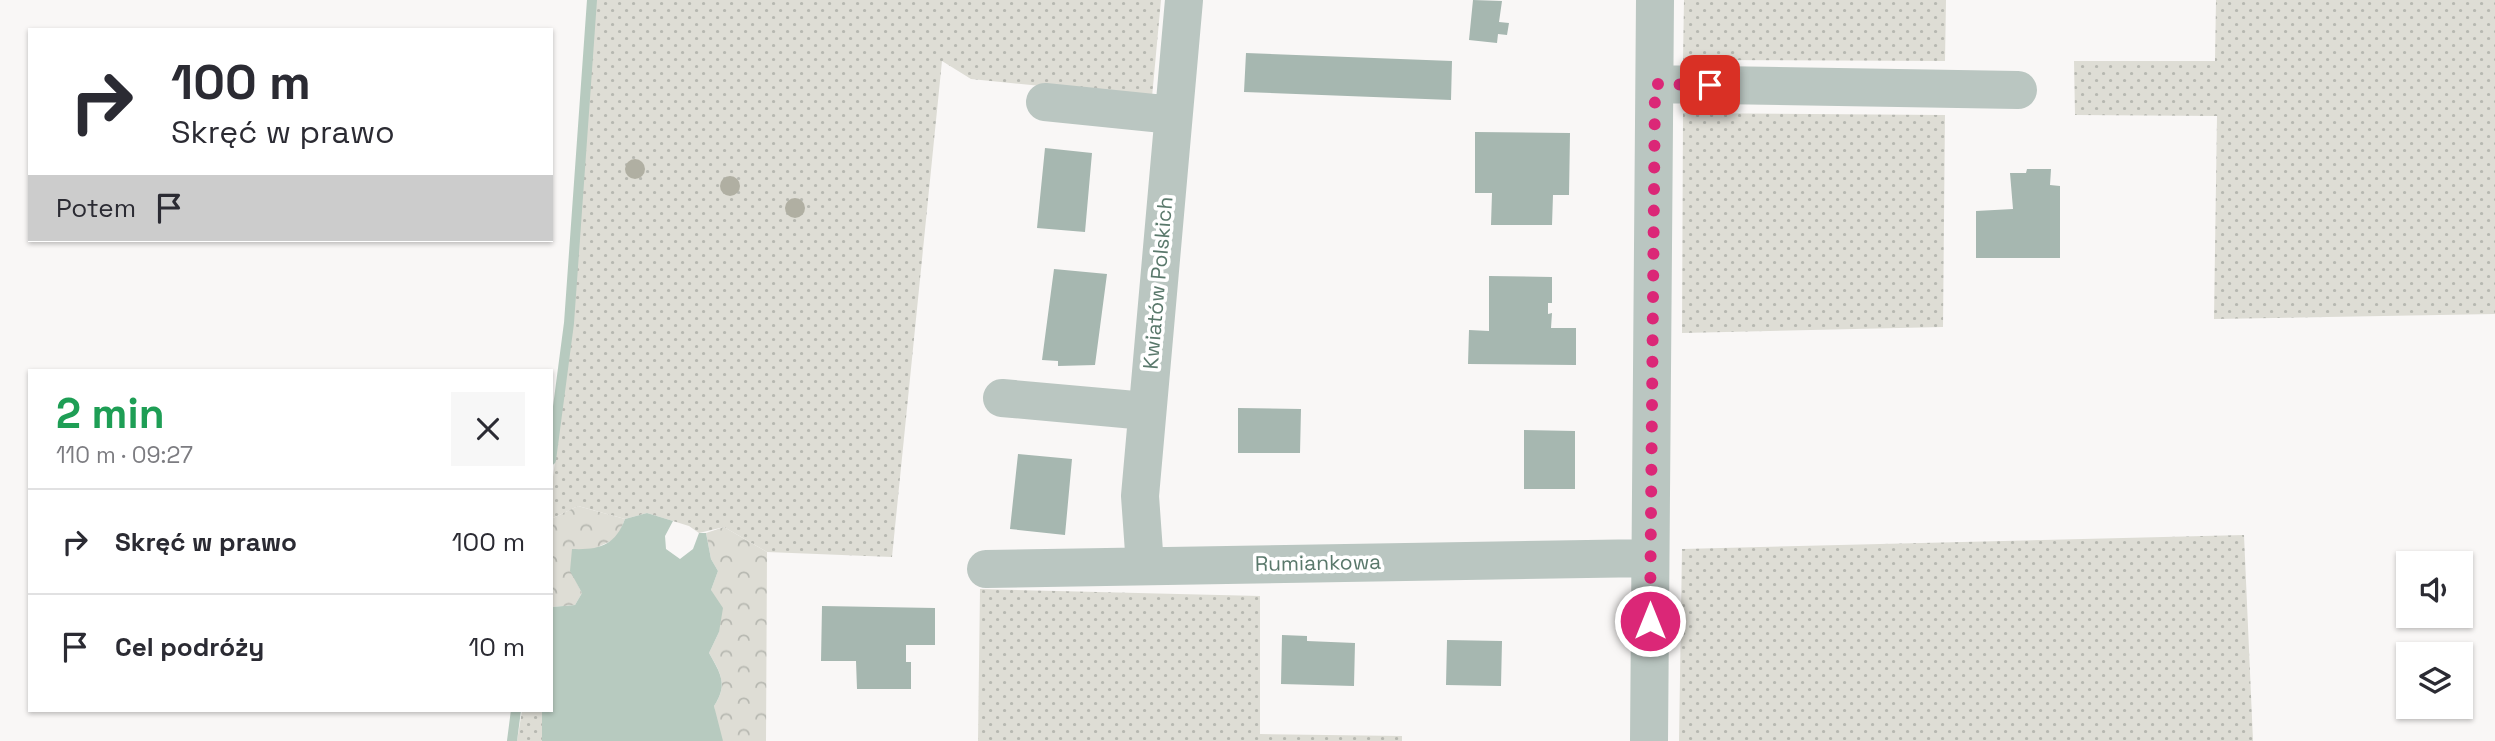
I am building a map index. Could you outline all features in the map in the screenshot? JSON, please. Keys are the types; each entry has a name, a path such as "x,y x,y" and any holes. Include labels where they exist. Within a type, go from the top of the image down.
{"street":[{"name":"Kwiatów Polskich","path":"1145,566 1140,496 1184,0"},
{"path":"1649,741 1655,0"},
{"path":"1655,84 2018,90"},
{"path":"1045,102 1173,115"},
{"path":"1002,398 1146,411"},
{"name":"Rumiankowa","path":"986,569 1650,558"}],"green space":[{"path":"596,0 1161,0 1152,97 971,79 942,61 892,557 767,552 724,527 699,533 689,526 647,513 625,519 578,506 553,518 553,477 569,354"},
{"path":"1684,0 1946,0 1945,61 1683,60"},
{"path":"2216,0 2495,0 2495,314 2214,319 2217,116 2075,115 2074,61 2215,61"},
{"path":"1683,113 1945,115 1943,327 1682,333"},
{"path":"578,506 625,519 615,538 591,552 571,571 582,593 575,605 553,607 553,518"},
{"path":"724,527 767,552 766,741 723,741 719,737 714,706 722,685 717,667 709,653 719,632 711,590 718,571 711,559 706,533"},
{"path":"2244,535 2253,741 1679,741 1682,549"},
{"path":"980,589 1260,596 1260,734 1402,736 1402,741 978,741"},
{"path":"522,712 542,712 542,741 517,741"}],"shaded area":[{"path":"647,513 673,521 665,536 666,549 680,559 693,549 699,533 706,533 711,559 718,571 711,590 723,608 719,632 709,653 717,667 722,686 714,706 723,741 542,741 542,712 553,712 553,607 575,605 582,593 570,571 572,549 590,549 611,541 625,519"}],"building":[{"path":"1473,0 1502,1 1499,22 1509,23 1507,35 1498,34 1497,43 1469,40"},
{"path":"1246,53 1452,61 1451,100 1244,92"},
{"path":"1475,132 1570,133 1569,195 1553,195 1552,225 1491,225 1492,193 1475,193"},
{"path":"1045,148 1092,153 1085,232 1037,228"},
{"path":"2027,169 2051,169 2050,185 2060,186 2060,258 1976,258 1976,211 2013,209 2010,173 2026,173"},
{"path":"1054,269 1107,274 1095,365 1058,366 1058,361 1042,360"},
{"path":"1489,276 1552,277 1552,303 1548,303 1548,314 1552,313 1551,328 1576,328 1576,365 1468,364 1469,330 1489,331"},
{"path":"1238,408 1301,409 1300,453 1238,453"},
{"path":"1524,430 1575,431 1575,489 1524,489"},
{"path":"1018,454 1072,459 1065,535 1010,529"},
{"path":"822,606 935,608 935,645 906,645 906,662 911,662 911,689 857,689 856,661 821,661"},
{"path":"1282,635 1307,636 1307,641 1355,643 1354,686 1281,684"},
{"path":"1447,640 1502,641 1501,686 1446,685"}],"waterway":[{"path":"553,445 569,323 592,0"},
{"path":"512,741 516,712"}],"route":[{"path":"1650,621 1655,84 1710,85"}]}
